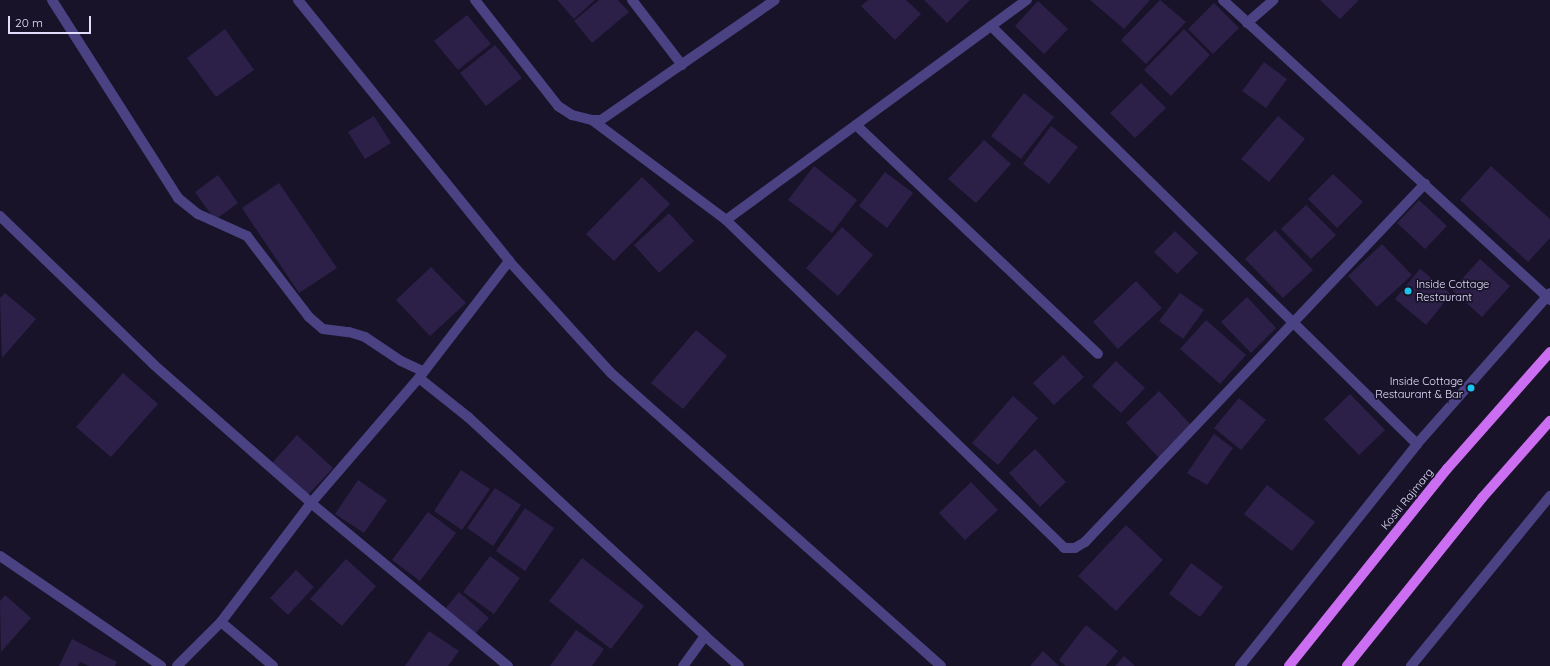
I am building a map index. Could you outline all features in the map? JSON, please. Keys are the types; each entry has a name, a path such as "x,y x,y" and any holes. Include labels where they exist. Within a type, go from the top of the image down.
{"main road":[{"name":"Koshi Rajmarg","path":"1289,666 1447,469 1550,352"},
{"path":"1348,666 1482,498 1550,421"}],"street":[{"path":"52,0 178,198 198,214 247,236 309,317 323,329 349,332 365,337 420,375 739,666"},
{"path":"298,0 509,261 611,373 941,666"},
{"path":"475,0 558,106 572,115 592,120 601,120 775,0"},
{"path":"632,0 682,65"},
{"path":"726,220 1027,0"},
{"path":"1223,0 1549,297 1417,444 1240,666"},
{"path":"1247,23 1273,0"},
{"path":"991,26 1417,444"},
{"path":"592,120 726,220 1064,548 1075,548 1085,542 1425,184"},
{"path":"856,125 1098,354"},
{"path":"0,216 153,364 311,503 508,666"},
{"path":"177,666 221,622 311,503 420,375 509,261"},
{"path":"1411,666 1550,496"},
{"path":"0,556 161,666"},
{"path":"221,622 273,666"},
{"path":"683,666 705,636"}],"building":[{"path":"557,0 595,0 574,19"},
{"path":"599,0 618,0 629,12 592,43 574,21"},
{"path":"868,0 906,0 921,14 895,40 861,6"},
{"path":"924,0 970,0 947,23"},
{"path":"1090,0 1150,0 1124,29"},
{"path":"1160,0 1186,22 1146,64 1121,40"},
{"path":"1320,0 1359,0 1340,19"},
{"path":"1038,1 1068,29 1044,54 1015,26"},
{"path":"1214,3 1239,28 1213,54 1188,29"},
{"path":"467,15 491,44 458,70 434,41"},
{"path":"225,29 254,70 216,97 187,58"},
{"path":"1184,29 1210,55 1171,96 1144,70"},
{"path":"495,45 522,78 486,106 460,73"},
{"path":"1264,62 1287,79 1266,108 1242,91"},
{"path":"1141,83 1166,108 1135,138 1110,113"},
{"path":"1024,93 1054,117 1021,159 991,136"},
{"path":"374,116 391,143 365,159 348,132"},
{"path":"1278,116 1305,139 1269,182 1241,159"},
{"path":"1051,126 1078,147 1049,184 1023,164"},
{"path":"984,140 1011,164 976,203 948,179"},
{"path":"814,166 857,200 832,233 788,200"},
{"path":"1491,166 1550,219 1550,238 1528,262 1460,200"},
{"path":"885,172 913,193 887,228 859,206"},
{"path":"1333,174 1363,202 1337,228 1308,199"},
{"path":"218,175 238,203 215,220 195,192"},
{"path":"642,177 670,204 614,261 586,234"},
{"path":"279,183 337,268 299,293 242,208"},
{"path":"1419,200 1447,226 1425,249 1397,223"},
{"path":"1306,205 1336,235 1311,259 1281,229"},
{"path":"669,213 694,241 659,273 634,245"},
{"path":"842,227 873,255 838,296 806,268"},
{"path":"1275,230 1313,270 1283,298 1245,259"},
{"path":"1175,231 1198,253 1177,274 1154,252"},
{"path":"1382,244 1412,275 1377,307 1348,276"},
{"path":"1480,259 1510,286 1482,317 1452,290"},
{"path":"431,267 466,303 430,336 396,300"},
{"path":"1420,269 1451,294 1426,325 1395,299"},
{"path":"1136,281 1162,308 1118,349 1093,322"},
{"path":"5,293 36,319 2,358 0,298"},
{"path":"1180,293 1204,310 1183,339 1159,321"},
{"path":"1247,297 1276,328 1251,353 1221,322"},
{"path":"1206,320 1246,355 1220,384 1180,349"},
{"path":"696,330 727,356 683,409 651,383"},
{"path":"1063,355 1084,377 1054,405 1033,383"},
{"path":"1116,361 1145,388 1121,413 1092,386"},
{"path":"123,373 158,404 111,457 76,427"},
{"path":"1159,391 1192,426 1159,458 1126,423"},
{"path":"1350,394 1385,430 1359,455 1324,419"},
{"path":"1013,396 1038,418 998,465 972,443"},
{"path":"1239,398 1266,420 1241,450 1214,428"},
{"path":"1214,434 1233,448 1207,485 1187,473"},
{"path":"297,435 333,468 308,495 272,463"},
{"path":"1035,449 1066,482 1040,507 1009,473"},
{"path":"461,470 490,489 462,530 434,511"},
{"path":"358,480 387,500 364,533 335,514"},
{"path":"971,482 998,510 965,540 939,513"},
{"path":"1267,485 1315,522 1292,551 1244,514"},
{"path":"495,488 521,505 493,546 467,528"},
{"path":"525,508 554,528 525,571 496,551"},
{"path":"428,512 456,533 420,581 392,560"},
{"path":"1126,525 1163,560 1116,611 1078,576"},
{"path":"490,556 520,578 494,614 463,592"},
{"path":"582,558 644,606 611,649 549,601"},
{"path":"346,559 376,586 342,626 310,599"},
{"path":"1191,563 1223,587 1200,617 1169,594"},
{"path":"296,570 314,587 288,615 270,598"},
{"path":"459,592 489,618 474,635 445,609"},
{"path":"5,595 31,618 1,652 0,601"},
{"path":"1086,625 1118,651 1106,666 1066,666 1059,660"},
{"path":"576,630 604,649 592,666 550,666"},
{"path":"429,631 459,651 448,666 405,666"},
{"path":"72,639 117,662 115,666 89,666 80,662 78,666 59,666"},
{"path":"1043,651 1059,666 1030,666"},
{"path":"1124,656 1135,666 1115,666"}],"place":[{"name":"Inside Cottage Restaurant","path":"1408,291"},
{"name":"Inside Cottage Restaurant & Bar","path":"1471,388"}]}
